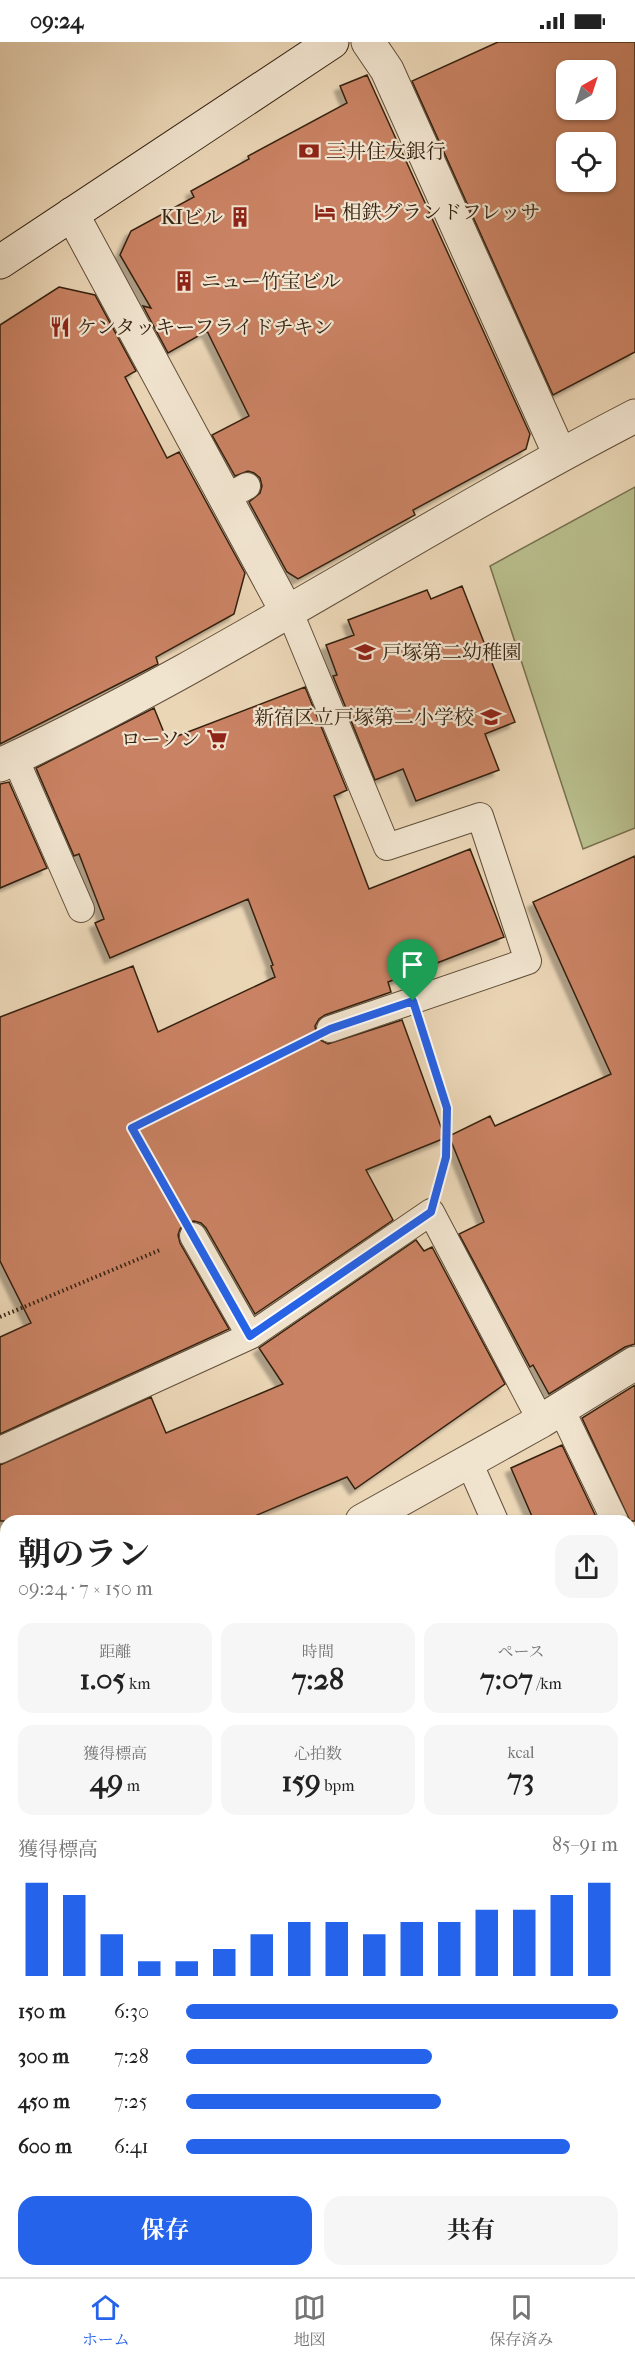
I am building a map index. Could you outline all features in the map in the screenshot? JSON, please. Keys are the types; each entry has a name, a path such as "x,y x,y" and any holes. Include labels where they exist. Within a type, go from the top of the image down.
{"street":[{"path":"0,262 332,42"},
{"path":"368,42 387,70 560,455"},
{"path":"72,214 236,492 287,612"},
{"path":"8,761 186,670 560,455 635,416"},
{"path":"373,1515 470,1462 635,1363"}],"lane":[{"path":"287,612 296,627 387,847 480,816 528,961 330,1029"},
{"path":"8,761 81,909"},
{"path":"0,1450 250,1336 431,1212 611,1515"},
{"path":"193,1236 250,1336"},
{"path":"470,1462 492,1515"}],"path":[{"path":"413,1001 447,1108 446,1157 431,1212"},
{"path":"0,1317 193,1236 132,1128 330,1029"}],"green space":[{"path":"635,487 635,828 583,849 490,566"}],"building":[{"path":"498,42 635,42 635,352 553,395 412,81"},
{"path":"367,75 530,434 526,449 413,510 415,515 298,579 287,572 249,502 260,493 262,486 260,478 248,471 235,476 212,435 249,416 207,331 168,353 143,306 151,308 120,255 131,231 194,197 191,191 249,159 248,156 347,103 340,86"},
{"path":"59,287 95,295 136,371 125,377 167,458 179,452 245,573 234,614 156,657 158,664 0,744 0,325"},
{"path":"462,586 515,722 485,734 499,770 416,801 403,769 375,780 333,676 337,675 326,645 354,635 348,620 427,590 431,599"},
{"path":"305,687 347,790 334,796 369,889 470,849 504,937 388,982 391,992 325,1015 315,1026 320,1040 328,1044 402,1020 445,1138 366,1170 393,1220 255,1314 206,1228 194,1221 185,1223 178,1235 180,1243 229,1329 0,1434 0,1337 31,1323 0,1261 0,1017 133,966 158,1032 275,977 271,966 273,965 248,899 110,958 95,923 104,919 79,854 74,856 36,768 154,708 167,740"},
{"path":"9,782 47,868 0,888 0,784"},
{"path":"635,856 635,1344 625,1347 549,1394 533,1365 530,1367 459,1234 484,1222 449,1136 490,1116 495,1126 611,1074 533,902"},
{"path":"416,1240 424,1251 432,1247 505,1384 355,1489 347,1477 257,1515 0,1515 0,1465 151,1397 166,1433 283,1384 259,1348"},
{"path":"635,1385 635,1515 627,1515 582,1418"},
{"path":"562,1445 595,1515 531,1515 511,1468"}],"place":[{"name":"三井住友銀行","path":"309,151"},
{"name":"相鉄グランドフレッサ","path":"325,212"},
{"name":"KIビル","path":"240,217"},
{"name":"ニュー竹宝ビル","path":"184,281"},
{"name":"ケンタッキーフライドチキン","path":"60,327"},
{"name":"戸塚第二幼稚園","path":"365,652"},
{"name":"新宿区立戸塚第二小学校","path":"491,717"},
{"name":"ローソン","path":"217,739"}],"route":[{"path":"413,1001 447,1108 446,1157 431,1212 250,1336 132,1128 330,1029 413,1001"}]}
